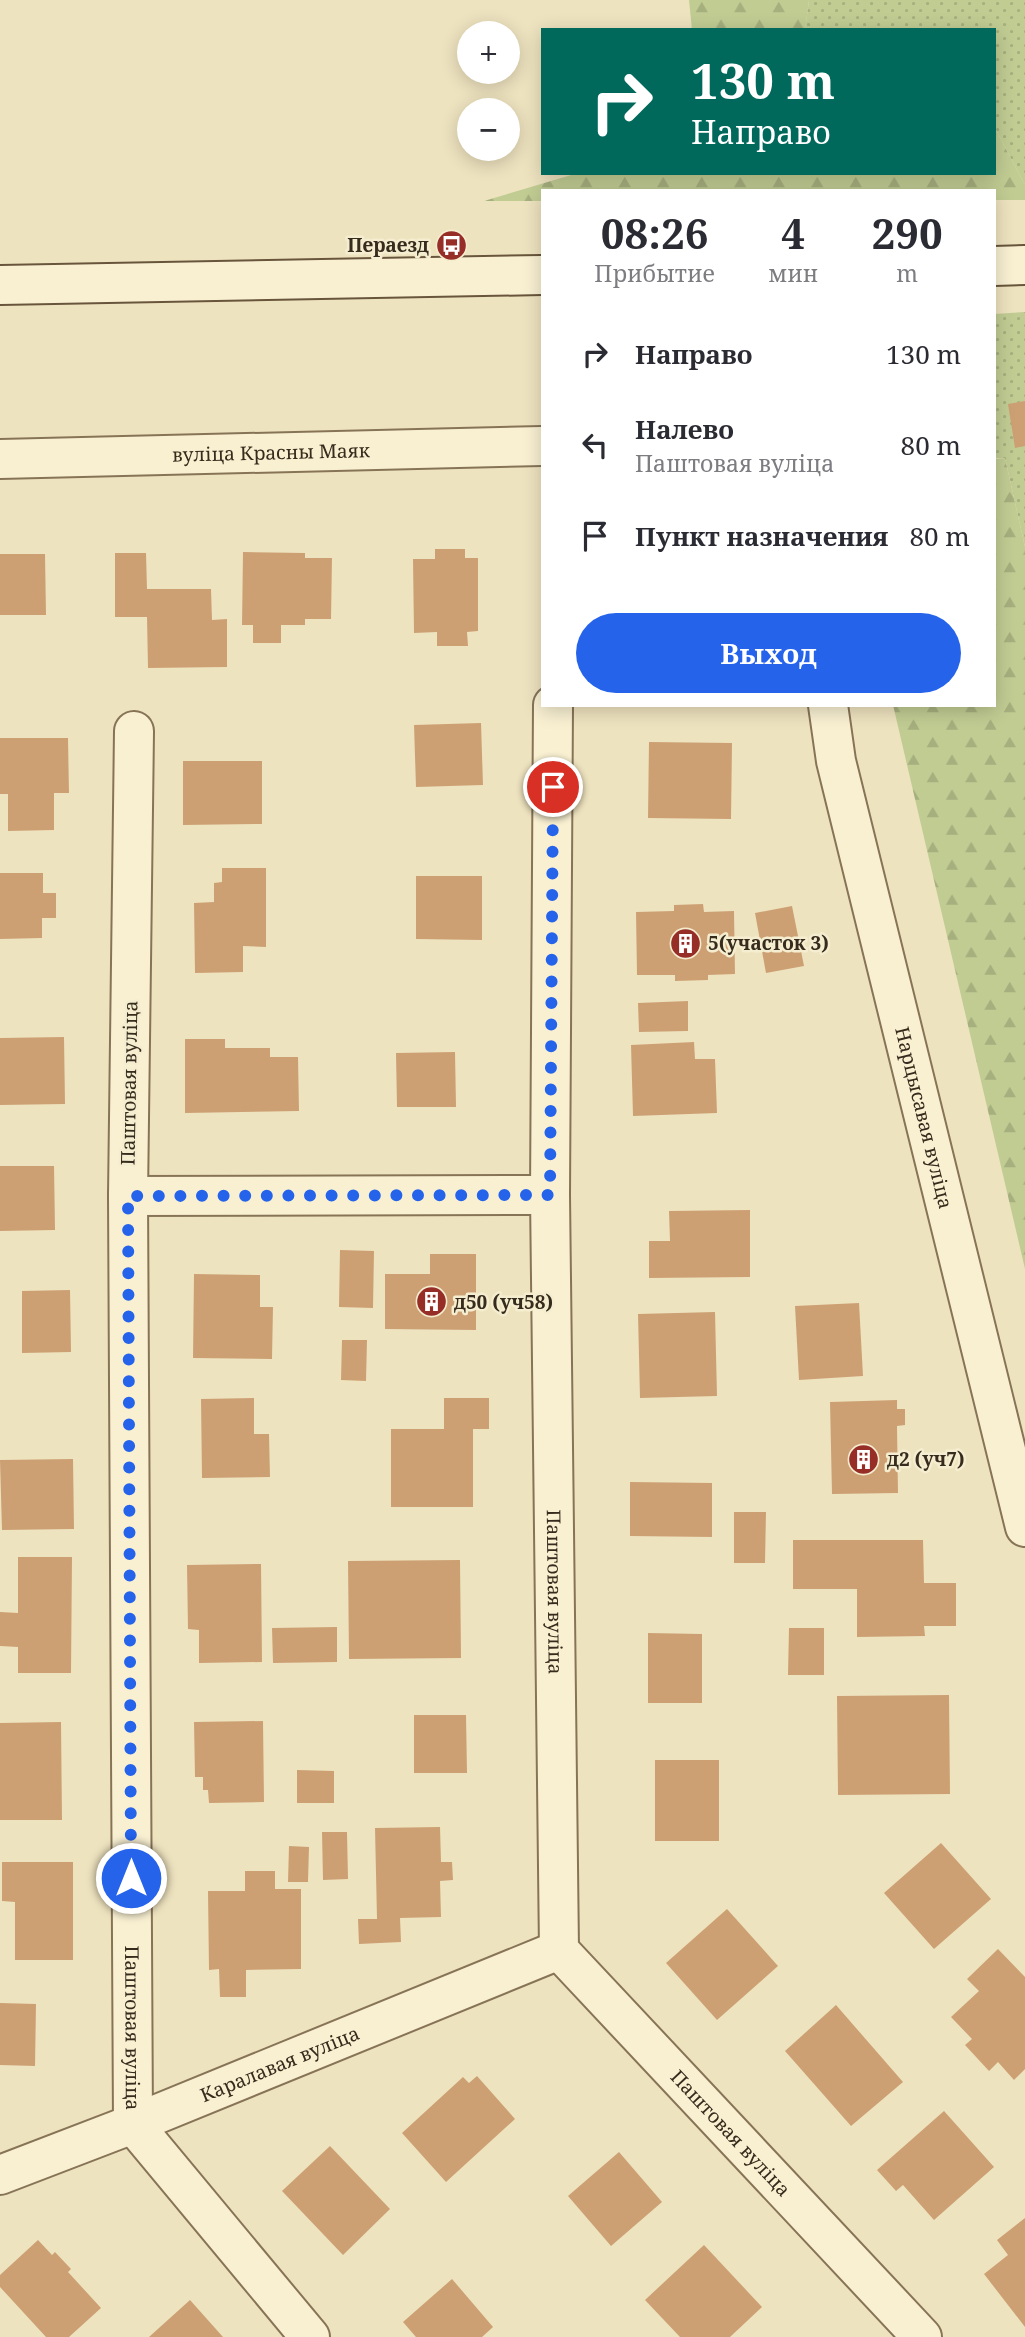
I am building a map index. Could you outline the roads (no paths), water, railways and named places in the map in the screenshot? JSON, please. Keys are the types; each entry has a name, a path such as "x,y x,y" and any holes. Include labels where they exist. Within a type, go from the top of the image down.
{"street":[{"path":"996,266 1025,265"},
{"path":"0,285 541,275"},
{"name":"вуліца Красны Маяк","path":"0,458 541,446"},
{"name":"Паштовая вуліца","path":"553,707 550,1195 559,1950 922,2337"},
{"name":"Нарцысавая вуліца","path":"828,707 839,775 1025,1527"},
{"name":"Паштовая вуліца","path":"134,731 128,1196 133,2124 310,2337"},
{"path":"128,1196 550,1195"},
{"name":"Каралавая вуліца","path":"0,2175 133,2124 559,1950"}],"place":[{"name":"Пераезд","path":"452,245"},
{"name":"5(участок 3)","path":"685,943"},
{"name":"д50 (уч58)","path":"431,1302"},
{"name":"д2 (уч7)","path":"864,1459"}]}
